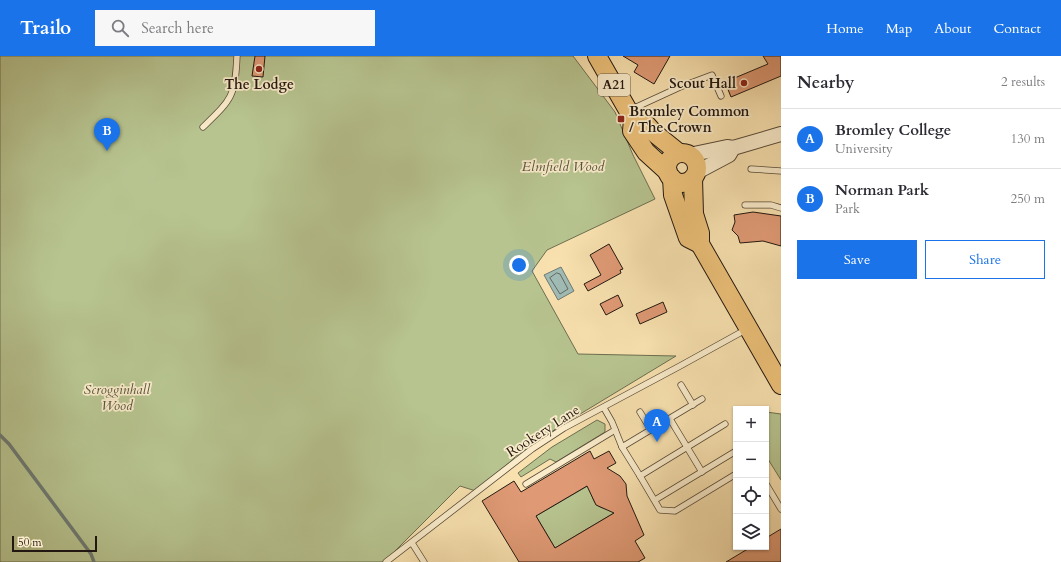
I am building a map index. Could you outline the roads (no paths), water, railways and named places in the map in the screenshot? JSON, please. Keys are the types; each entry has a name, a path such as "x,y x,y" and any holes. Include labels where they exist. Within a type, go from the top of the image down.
{"main road":[{"name":"A21","path":"597,56 630,115 632,131 646,152 670,175"},
{"path":"630,115 645,123 653,132 696,161 694,214 700,232 700,244 781,385"},
{"path":"684,154 670,159 670,175 673,195 688,238 700,244"},
{"path":"670,175 682,182 695,175"}],"street":[{"path":"684,154 727,147 733,148 781,134"},
{"path":"695,175 729,155 733,148"}],"lane":[{"path":"202,127 225,106 230,98 235,86 237,56"},
{"path":"630,115 680,87 712,75 721,96"},
{"path":"751,169 781,171"},
{"path":"745,205 770,205 781,208"},
{"name":"Rookery Lane","path":"386,562 532,449 564,428 604,408 747,328"},
{"path":"681,385 693,405"},
{"path":"622,448 702,399"},
{"path":"604,408 622,448 660,510 675,511 733,476"},
{"path":"640,412 651,430"},
{"path":"670,419 702,472"},
{"path":"640,476 725,424"},
{"path":"526,484 615,430"},
{"path":"655,500 733,453"},
{"path":"769,489 781,509"},
{"path":"412,543 424,562"}],"water":[{"path":"561,267 574,291 558,300 544,275"}],"waterway":[{"path":"0,435 9,444 91,554 94,562"}],"place":[{"name":"The Lodge","path":"259,69"},
{"name":"Scout Hall","path":"744,83"},
{"name":"Bromley Common / The Crown","path":"621,119"},
{"name":"Norman Park","path":"107,151"},
{"name":"Bromley College","path":"657,442"}],"park label":[{"name":"Elmfield Wood","path":"563,166"},
{"name":"Scrogginhall Wood","path":"117,398"}]}
